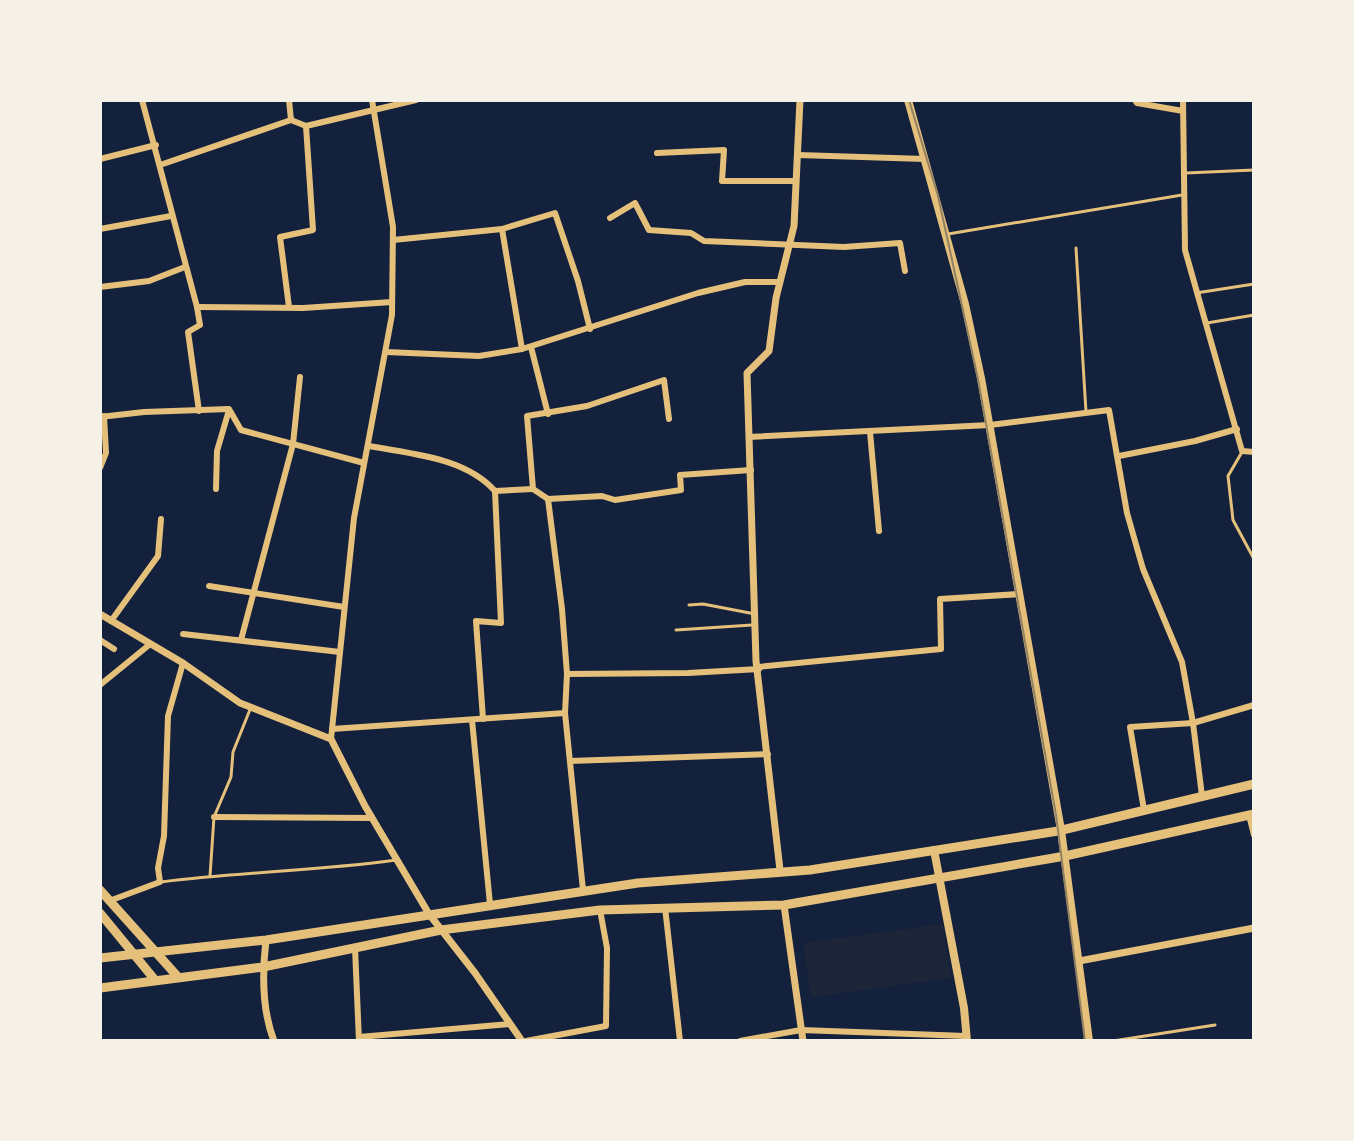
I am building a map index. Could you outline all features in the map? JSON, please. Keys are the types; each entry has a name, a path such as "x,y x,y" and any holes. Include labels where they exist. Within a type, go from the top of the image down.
{"main road":[{"path":"908,100 965,304 990,425 1061,830 1089,1041"},
{"path":"100,958 266,940 638,883 810,870 1061,830 1254,784"},
{"path":"100,988 263,967 441,930 600,910 784,905 1065,856 1251,814"},
{"path":"934,850 967,1038"},
{"path":"100,890 178,977"},
{"path":"100,913 155,980"}],"street":[{"path":"142,100 197,307 200,325 188,332 199,411"},
{"path":"289,100 291,120"},
{"path":"372,100 393,240 392,302 386,352 354,518 331,739 372,818 429,914 524,1041 606,1026 607,948 600,910"},
{"path":"160,165 291,120 306,126 416,100"},
{"path":"780,870 755,624 747,373 769,351 780,282 794,226 800,100"},
{"path":"1135,100 1137,103 1183,111"},
{"path":"1183,100 1185,250 1242,451 1254,452"},
{"path":"289,307 280,237 313,230 306,126"},
{"path":"100,159 156,145"},
{"path":"657,153 724,150 722,181 796,181"},
{"path":"798,155 925,159"},
{"path":"610,218 635,203 649,230 691,233 704,241 844,247 900,243 905,271"},
{"path":"393,240 502,229 555,213 590,329"},
{"path":"100,229 171,216"},
{"path":"502,229 522,349"},
{"path":"100,287 149,281 185,267"},
{"path":"386,352 479,356 522,349 698,293 745,282 780,282"},
{"path":"197,307 303,308 392,302"},
{"path":"531,347 548,414"},
{"path":"241,640 293,444 300,377"},
{"path":"533,489 527,416 587,406 664,380 669,419"},
{"path":"100,468 106,453 102,416 229,409"},
{"path":"229,409 241,430 364,463"},
{"path":"216,489 217,451 229,409"},
{"path":"749,437 990,425 1109,410 1127,513 1143,569 1182,662 1202,796"},
{"path":"1119,456 1237,429"},
{"path":"870,432 879,531"},
{"path":"369,446 443,461 483,477 495,491 501,623 476,621 483,719"},
{"path":"495,491 533,489 548,499 602,496 615,500 681,490 680,475 751,470"},
{"path":"548,499 567,674 565,713 583,890"},
{"path":"111,621 158,556 161,519"},
{"path":"209,586 344,607"},
{"path":"567,674 688,673 941,649 940,599 1020,594"},
{"path":"100,614 183,663 240,703 331,739"},
{"path":"183,634 340,652"},
{"path":"100,640 114,649"},
{"path":"100,685 149,645"},
{"path":"109,901 160,882 158,868 164,836 168,716 183,663"},
{"path":"1144,810 1130,727 1193,723 1254,705"},
{"path":"332,729 565,713"},
{"path":"472,720 490,904"},
{"path":"570,761 768,754"},
{"path":"1251,814 1254,835"},
{"path":"214,817 372,818"},
{"path":"784,905 803,1041"},
{"path":"665,907 680,1041"},
{"path":"1079,961 1254,928"},
{"path":"266,940 263,967 267,1022 274,1041"},
{"path":"355,948 359,1039 510,1024"},
{"path":"740,1041 801,1030 967,1038"},
{"path":"854,1031 855,1041"}],"lane":[{"path":"1184,173 1254,170"},
{"path":"945,235 1185,194"},
{"path":"1076,248 1086,413"},
{"path":"1196,293 1254,284"},
{"path":"1206,324 1254,315"},
{"path":"1242,451 1228,476 1233,520 1254,559"},
{"path":"689,605 703,604 755,614"},
{"path":"676,630 755,624"},
{"path":"210,876 214,817 231,777 233,752 251,707"},
{"path":"160,882 349,867 396,860"},
{"path":"1113,1041 1215,1025"}],"shaded area":[{"path":"943,924 951,978 811,997 803,943"}],"tram line":[{"path":"909,100 938,196 978,379 1056,815 1085,1041"}]}
